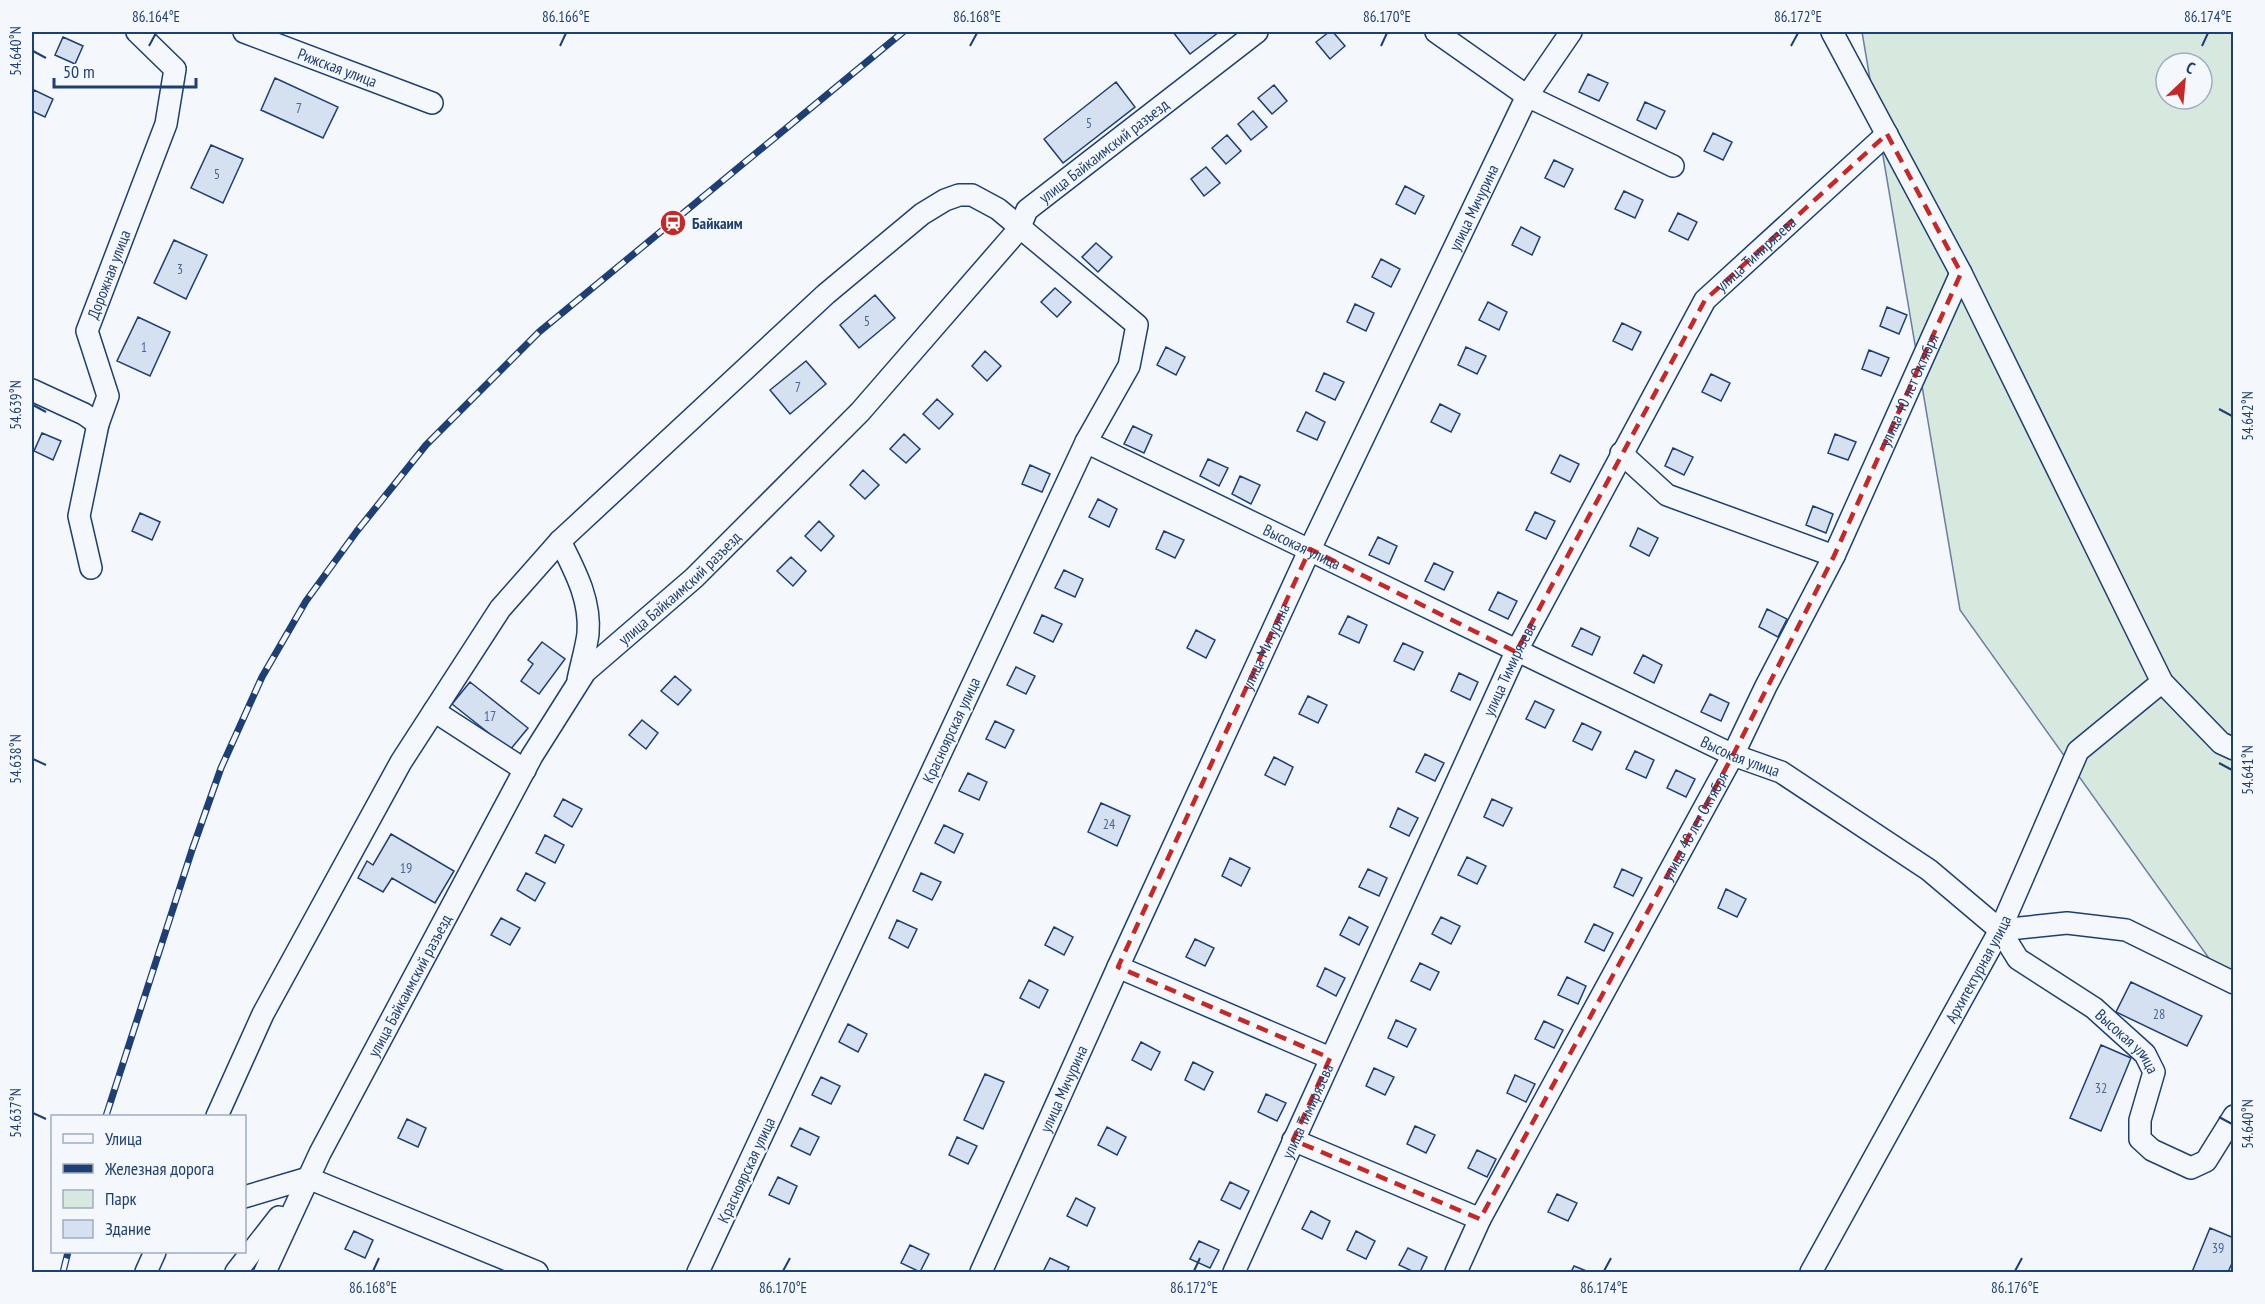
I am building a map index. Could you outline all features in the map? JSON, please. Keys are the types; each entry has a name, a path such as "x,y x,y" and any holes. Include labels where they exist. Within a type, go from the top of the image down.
{"street":[{"name":"Дорожная улица","path":"91,568 79,516 98,424 108,396 87,331 166,124 175,69 137,32"},
{"name":"Рижская улица","path":"244,32 432,103"},
{"name":"улица Байкаимский разъезд","path":"265,1272 308,1178 525,770 585,672 694,578 860,412 1019,229 1027,210 1257,32"},
{"path":"1436,32 1527,96 1672,166"},
{"name":"улица Мичурина","path":"981,1272 1310,549 1527,96 1571,32"},
{"path":"1832,32 1961,273 2162,682 2221,743 2234,749"},
{"name":"улица Тимирязева","path":"1234,1272 1516,652 1705,300 1887,134"},
{"path":"217,1115 263,1014 401,762 500,609 560,541 826,294 922,214 945,200 959,195 972,195 998,209 1019,229"},
{"name":"Красноярская улица","path":"698,1272 1086,442 1129,366 1137,325 1019,229"},
{"name":"улица 40 лет Октября","path":"1456,1272 1480,1219 1733,755 1766,686 1834,556 1961,273"},
{"path":"32,390 84,414 98,424"},
{"name":"Высокая улица","path":"1086,442 1310,549 1516,652 1733,755 1781,772 1929,870 2000,930 2018,959 2094,1008 2145,1054 2154,1072 2140,1120 2140,1139 2152,1150 2191,1168 2206,1161 2234,1116"},
{"path":"1621,453 1667,495 1834,556"},
{"path":"560,541 582,585 588,613 588,635 577,686"},
{"name":"Архитектурная улица","path":"1811,1272 2000,930 2078,751 2162,682"},
{"path":"434,711 525,770"},
{"path":"2000,930 2067,923 2126,930 2234,983"},
{"path":"1118,967 1330,1058"},
{"path":"1293,1140 1480,1219"},
{"path":"236,1272 263,1240 308,1178"},
{"path":"246,1196 308,1178 537,1272"},
{"path":"146,1272 154,1253"}],"highlighted area":[{"path":"1887,134 1961,273 1834,556 1733,755 1480,1219 1293,1140 1330,1058 1118,967 1310,549 1516,652 1705,300"}],"green space":[{"path":"1862,32 2233,32 2233,992 1960,610"}],"building":[{"path":"1173,32 1219,32 1190,54"},
{"path":"1329,32 1333,32 1345,46 1330,59 1316,42"},
{"path":"63,37 83,46 75,64 55,55"},
{"path":"1588,74 1608,83 1599,101 1579,92"},
{"path":"275,78 338,107 323,138 261,110"},
{"path":"1116,82 1135,107 1063,163 1044,139"},
{"path":"1274,85 1287,101 1272,114 1258,98"},
{"path":"34,90 53,99 45,117 32,111"},
{"path":"1645,102 1665,111 1656,129 1637,120"},
{"path":"1253,111 1267,127 1251,140 1238,124"},
{"path":"1713,133 1732,142 1723,160 1704,151"},
{"path":"1227,135 1241,151 1226,164 1212,148"},
{"path":"211,145 243,159 223,203 191,188"},
{"path":"1554,160 1573,169 1564,187 1545,178"},
{"path":"1206,167 1220,183 1204,196 1191,179"},
{"path":"1405,186 1424,196 1415,214 1396,204"},
{"path":"1624,191 1643,200 1635,218 1615,209"},
{"path":"1678,213 1697,222 1688,240 1669,231"},
{"path":"1521,227 1540,237 1532,255 1512,245"},
{"path":"174,240 207,255 186,299 154,283"},
{"path":"1096,243 1112,257 1098,272 1082,257"},
{"path":"1381,259 1400,269 1391,287 1372,277"},
{"path":"1055,288 1071,302 1057,317 1041,302"},
{"path":"875,295 895,318 859,348 840,325"},
{"path":"1488,302 1507,312 1499,330 1479,320"},
{"path":"1355,304 1374,313 1366,331 1347,322"},
{"path":"1887,307 1907,315 1899,334 1880,326"},
{"path":"138,317 170,332 150,376 117,361"},
{"path":"1622,323 1641,332 1632,350 1613,341"},
{"path":"1166,347 1185,357 1176,375 1157,365"},
{"path":"1466,347 1486,356 1477,374 1458,365"},
{"path":"1869,350 1889,358 1881,376 1862,369"},
{"path":"985,351 1001,366 987,381 972,366"},
{"path":"806,361 826,384 790,414 770,390"},
{"path":"1324,373 1344,382 1335,400 1316,391"},
{"path":"1711,374 1730,383 1721,401 1702,392"},
{"path":"937,399 953,414 939,429 923,414"},
{"path":"1440,404 1460,414 1451,432 1431,422"},
{"path":"1306,412 1325,422 1317,440 1297,431"},
{"path":"1133,426 1152,435 1144,453 1124,444"},
{"path":"42,433 61,441 53,460 34,451"},
{"path":"904,434 920,449 906,463 890,449"},
{"path":"1835,434 1856,442 1848,460 1828,453"},
{"path":"1673,448 1693,457 1684,475 1665,466"},
{"path":"1560,455 1579,464 1570,482 1551,473"},
{"path":"1208,459 1228,468 1219,486 1200,476"},
{"path":"1030,465 1050,474 1042,492 1022,484"},
{"path":"863,470 879,485 865,499 850,485"},
{"path":"1240,476 1260,485 1251,504 1232,494"},
{"path":"1098,499 1117,509 1109,527 1089,517"},
{"path":"1813,506 1833,514 1826,533 1806,525"},
{"path":"1535,512 1555,521 1546,539 1526,530"},
{"path":"140,513 160,522 152,540 132,531"},
{"path":"819,521 834,536 821,551 805,536"},
{"path":"1638,528 1658,538 1649,556 1630,546"},
{"path":"1164,531 1184,540 1175,558 1156,549"},
{"path":"1378,537 1397,546 1389,564 1369,555"},
{"path":"791,557 806,571 793,586 777,571"},
{"path":"1434,563 1453,572 1444,590 1425,581"},
{"path":"1064,570 1083,579 1075,597 1055,588"},
{"path":"1498,592 1517,601 1508,619 1489,610"},
{"path":"1767,609 1787,619 1778,637 1759,627"},
{"path":"1042,615 1062,624 1053,642 1034,633"},
{"path":"1348,616 1367,625 1359,643 1339,634"},
{"path":"1581,628 1600,637 1592,655 1572,646"},
{"path":"1196,630 1215,640 1206,658 1187,648"},
{"path":"542,642 565,659 539,694 521,681 533,664 528,660"},
{"path":"1403,643 1423,652 1414,670 1394,661"},
{"path":"1643,655 1662,665 1654,683 1634,673"},
{"path":"1016,667 1035,676 1026,694 1007,685"},
{"path":"1459,673 1478,682 1470,700 1451,691"},
{"path":"675,676 691,690 678,705 661,691"},
{"path":"470,682 528,728 510,750 452,704"},
{"path":"1710,694 1729,703 1721,721 1701,712"},
{"path":"1308,696 1327,705 1318,723 1299,714"},
{"path":"1535,701 1554,710 1545,728 1526,719"},
{"path":"642,720 658,733 646,749 629,735"},
{"path":"995,721 1014,730 1005,748 986,739"},
{"path":"1582,723 1601,732 1592,750 1573,741"},
{"path":"1635,751 1654,760 1646,778 1626,769"},
{"path":"1425,754 1444,763 1435,781 1416,772"},
{"path":"1274,757 1293,767 1285,785 1265,775"},
{"path":"1676,770 1695,779 1686,797 1667,788"},
{"path":"968,773 987,782 979,800 959,791"},
{"path":"563,799 582,809 572,827 554,816"},
{"path":"1492,799 1512,808 1503,826 1484,817"},
{"path":"1101,803 1130,816 1117,846 1088,832"},
{"path":"1398,808 1418,818 1409,836 1390,827"},
{"path":"944,825 963,834 954,853 935,843"},
{"path":"391,834 454,871 435,903 392,878 383,892 358,878 367,861 373,865"},
{"path":"545,835 564,845 555,863 536,853"},
{"path":"1467,857 1486,866 1477,884 1458,875"},
{"path":"1230,858 1250,868 1241,886 1222,876"},
{"path":"1368,869 1387,878 1379,896 1359,887"},
{"path":"1622,869 1642,878 1633,896 1614,887"},
{"path":"526,873 545,883 535,901 517,890"},
{"path":"921,873 941,882 932,900 913,891"},
{"path":"1726,889 1746,899 1737,917 1718,908"},
{"path":"1349,917 1368,927 1359,945 1340,935"},
{"path":"1441,917 1460,926 1451,944 1432,934"},
{"path":"501,918 520,928 510,945 491,935"},
{"path":"897,920 917,929 908,948 889,938"},
{"path":"1594,924 1613,933 1604,951 1585,942"},
{"path":"1054,927 1073,937 1064,955 1045,945"},
{"path":"1195,939 1214,948 1205,966 1186,957"},
{"path":"1420,963 1439,972 1430,990 1411,981"},
{"path":"1325,968 1345,978 1336,996 1317,986"},
{"path":"1567,977 1586,986 1578,1004 1558,995"},
{"path":"1029,980 1048,990 1039,1008 1020,998"},
{"path":"2131,982 2202,1016 2187,1046 2116,1012"},
{"path":"1396,1020 1416,1029 1407,1047 1388,1038"},
{"path":"1544,1021 1563,1030 1554,1048 1535,1039"},
{"path":"848,1024 867,1034 858,1052 839,1042"},
{"path":"1141,1042 1160,1052 1151,1070 1132,1060"},
{"path":"2101,1045 2131,1058 2101,1131 2070,1118"},
{"path":"1193,1062 1213,1072 1204,1090 1185,1080"},
{"path":"1374,1068 1394,1077 1385,1095 1366,1086"},
{"path":"985,1074 1004,1082 983,1129 964,1120"},
{"path":"1515,1075 1535,1084 1526,1102 1507,1093"},
{"path":"821,1077 840,1086 831,1104 812,1095"},
{"path":"1266,1094 1286,1103 1277,1121 1258,1112"},
{"path":"407,1119 426,1128 418,1147 398,1138"},
{"path":"1415,1126 1435,1135 1426,1153 1407,1144"},
{"path":"1107,1127 1126,1137 1117,1155 1098,1145"},
{"path":"800,1128 819,1137 810,1155 791,1146"},
{"path":"957,1137 977,1146 968,1164 949,1155"},
{"path":"1477,1150 1496,1159 1487,1177 1468,1168"},
{"path":"778,1177 797,1186 789,1204 769,1195"},
{"path":"1230,1182 1249,1191 1240,1209 1221,1200"},
{"path":"1557,1194 1577,1203 1568,1221 1548,1212"},
{"path":"1076,1198 1095,1208 1087,1226 1067,1216"},
{"path":"1311,1211 1330,1221 1322,1239 1302,1229"},
{"path":"2210,1228 2234,1238 2234,1259 2228,1272 2192,1272"},
{"path":"354,1231 373,1240 365,1258 345,1249"},
{"path":"1356,1231 1375,1241 1366,1259 1347,1250"},
{"path":"1199,1241 1219,1250 1210,1268 1190,1259"},
{"path":"910,1245 929,1254 920,1272 901,1263"},
{"path":"1408,1248 1427,1257 1420,1272 1414,1272 1399,1265"},
{"path":"1050,1258 1069,1267 1067,1272 1043,1272"},
{"path":"1574,1266 1589,1272 1571,1272"}],"railway":[{"path":"106,1115 192,850 221,768 262,677 306,601 357,531 426,445 539,332 903,32"},
{"path":"63,1272 68,1253"}],"place":[{"name":"Байкаим","path":"673,223"}]}
